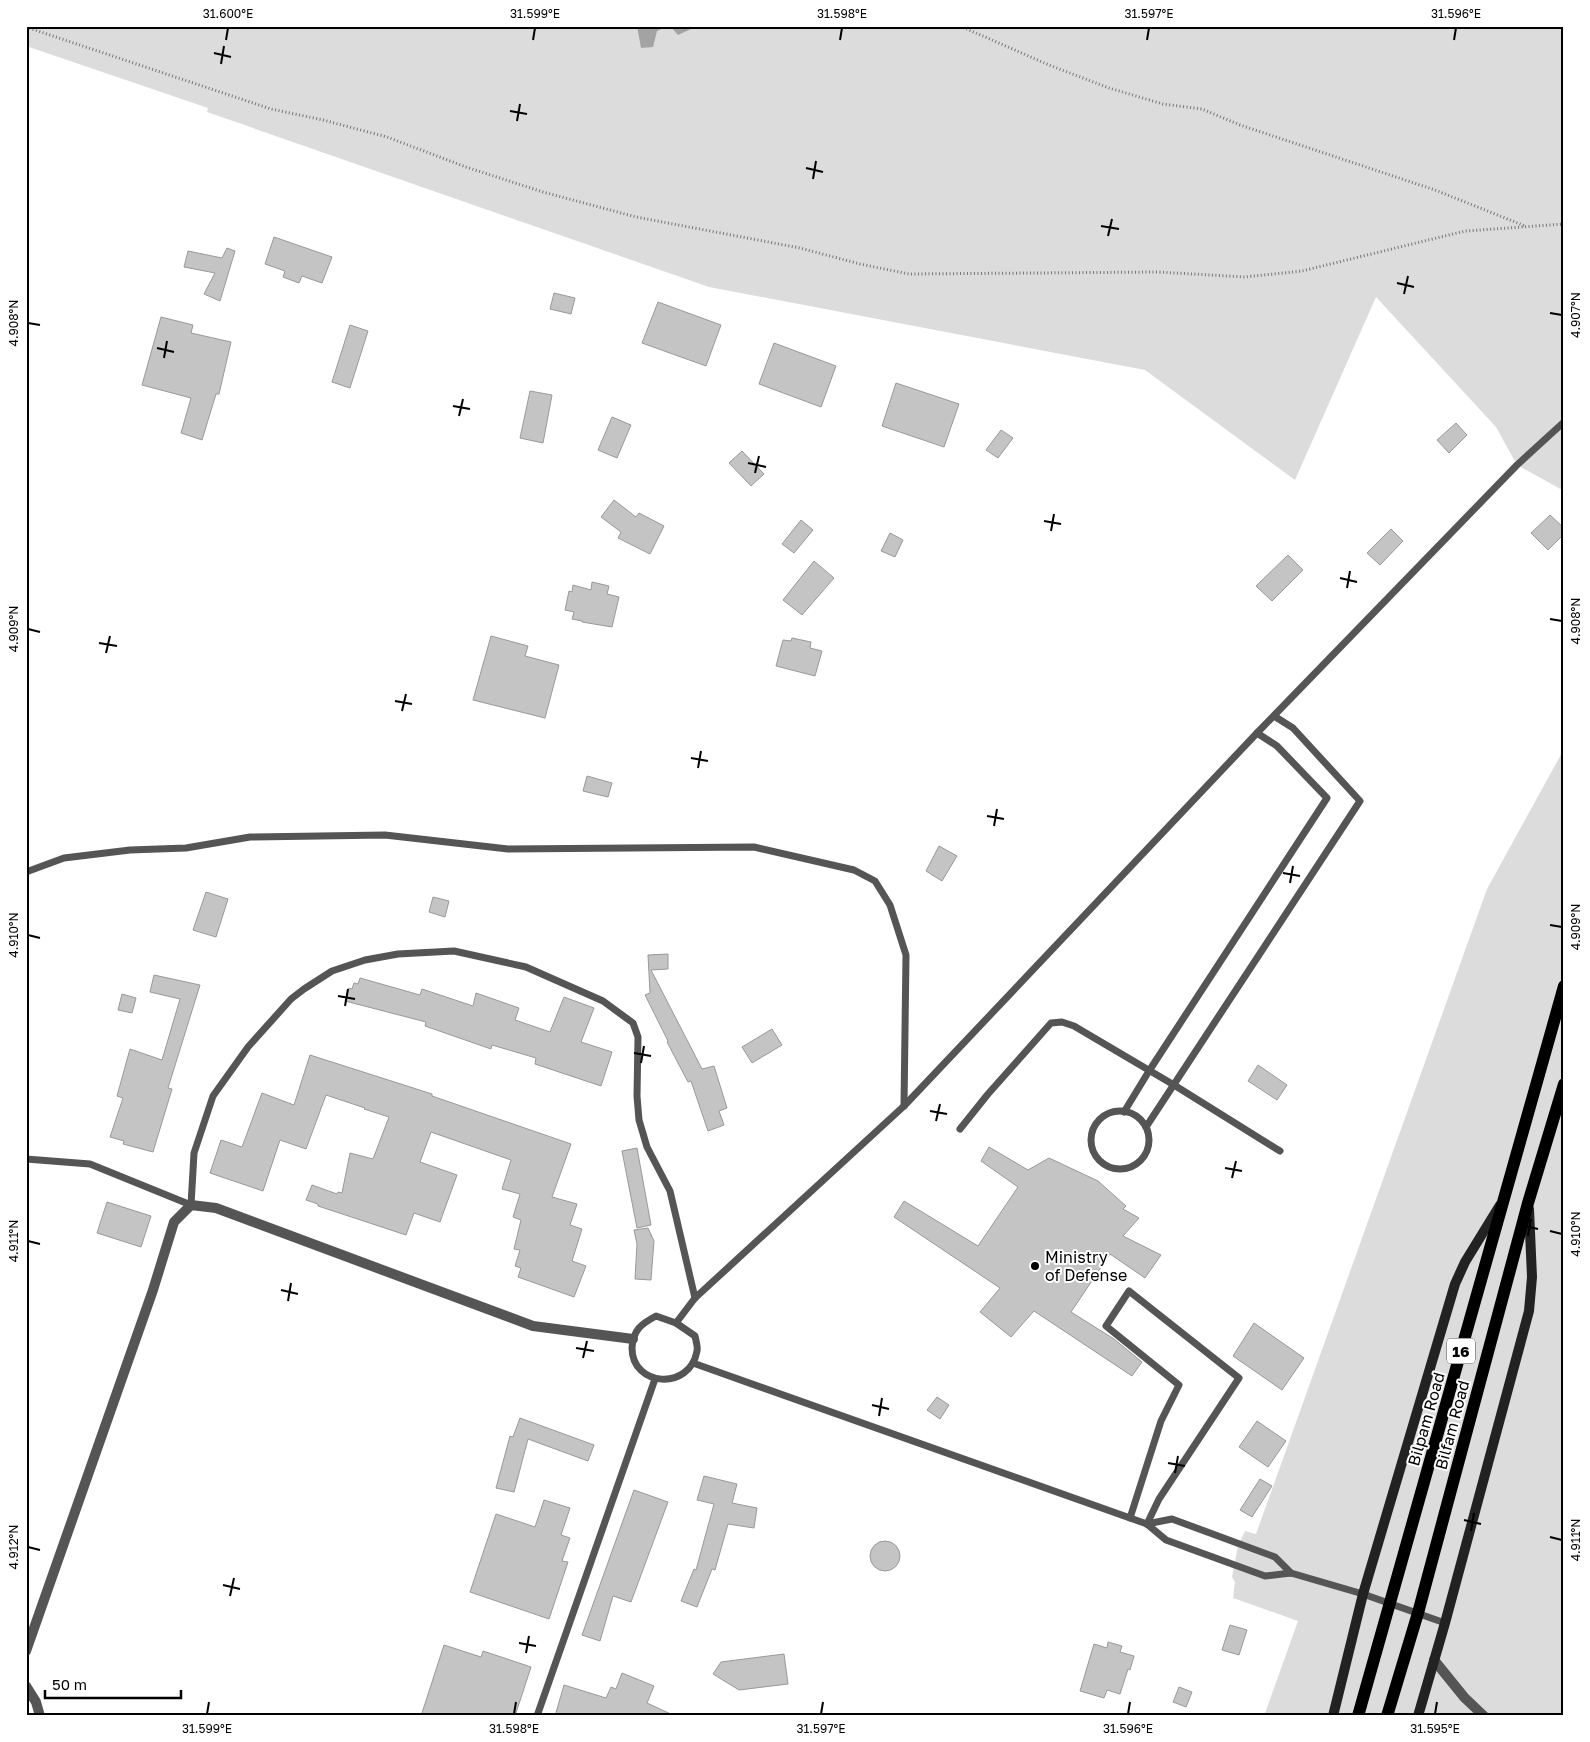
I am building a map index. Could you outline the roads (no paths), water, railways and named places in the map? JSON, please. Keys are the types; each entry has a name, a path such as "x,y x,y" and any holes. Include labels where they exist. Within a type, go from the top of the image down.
{"main road":[{"name":"Bilpam Road","path":"1358,1716 1564,986"},
{"name":"Bilfam Road","path":"1387,1716 1418,1613 1528,1203 1564,1084"}],"street":[{"path":"1333,1716 1363,1594 1455,1284 1465,1262 1504,1197"},
{"path":"1418,1716 1445,1623 1529,1310 1532,1277 1528,1203"},
{"path":"26,1651 153,1290 174,1222 191,1205 216,1208 533,1326 632,1339"},
{"path":"1434,1660 1464,1697 1484,1716"},
{"path":"26,1686 36,1702 40,1716"}],"lane":[{"path":"676,1323 695,1298 904,1106 1257,733 1517,465 1564,422"},
{"path":"1146,1127 1360,801 1293,728 1274,716"},
{"path":"1124,1112 1327,798 1277,746 1257,733"},
{"path":"26,872 64,858 130,850 186,848 250,837 385,835 508,850 754,847 854,870 875,881 890,906 906,955 904,1106"},
{"path":"26,1159 90,1164 191,1205 194,1153 213,1096 248,1047 291,999 325,975 348,965 398,954 454,951 526,967 603,1001 633,1023 638,1037 637,1096 639,1120 647,1147 670,1191 695,1298"},
{"path":"960,1129 988,1094 1052,1023 1062,1022 1074,1026 1174,1085 1280,1151"},
{"path":"1118,1111 1136,1116 1146,1127 1149,1141 1147,1150 1136,1164 1127,1168 1117,1169 1108,1167 1100,1162 1094,1154 1091,1145 1091,1135 1094,1126 1108,1114 1118,1111"},
{"path":"1130,1518 1161,1422 1179,1385 1106,1326 1129,1291 1239,1378 1159,1499 1148,1524"},
{"path":"656,1316 676,1323 695,1336 698,1350 693,1363 684,1374 670,1380 655,1379 641,1370 632,1356 632,1339 641,1324 656,1316"},
{"path":"693,1363 1148,1524 1166,1540 1234,1565 1266,1576 1290,1573 1363,1594 1445,1623"},
{"path":"537,1716 655,1379"},
{"path":"1148,1524 1172,1519 1275,1557 1290,1573"}],"place":[{"name":"Ministry of Defense","path":"1035,1266"}]}
